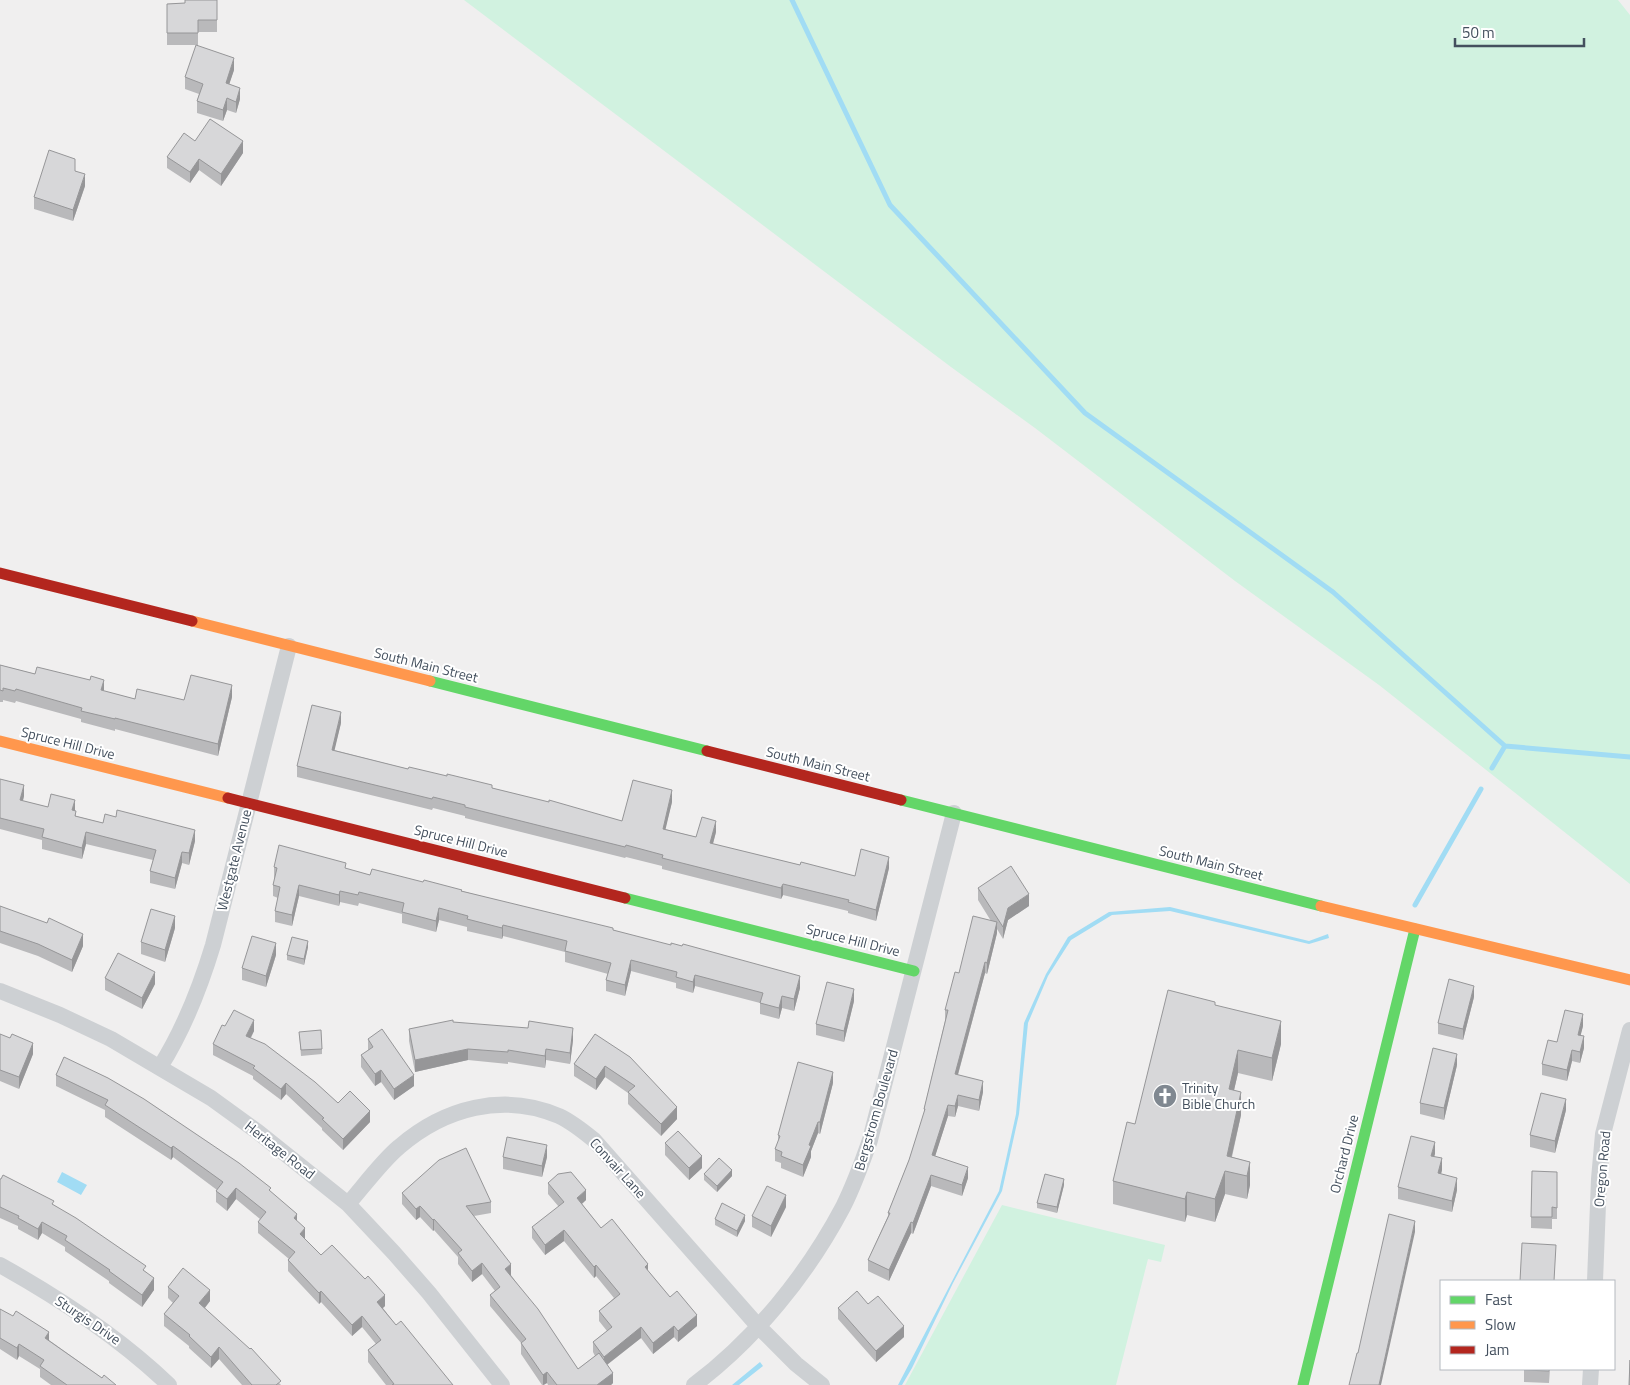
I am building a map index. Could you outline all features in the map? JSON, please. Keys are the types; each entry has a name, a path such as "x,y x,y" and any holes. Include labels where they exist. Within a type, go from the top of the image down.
{"street":[{"name":"South Main Street","path":"0,574 1415,929 1630,980"},
{"name":"Westgate Avenue","path":"160,1067 178,1036 201,984 213,945 289,646"},
{"name":"Spruce Hill Drive","path":"0,741 914,971"},
{"name":"Bergstrom Boulevard","path":"694,1385 758,1326 809,1263 843,1207 870,1140 954,813"},
{"name":"Orchard Drive","path":"1303,1385 1415,929"},
{"name":"Heritage Road","path":"0,991 60,1015 111,1039 211,1098 258,1132 348,1204 394,1253 502,1385"},
{"name":"Oregon Road","path":"1595,1280 1599,1179 1603,1134 1630,1030"},
{"name":"Convair Lane","path":"348,1204 398,1147 424,1128 445,1118 471,1108 496,1104 520,1105 561,1116 594,1140 758,1326 796,1364 822,1385"},
{"name":"Sturgis Drive","path":"0,1265 103,1328 142,1359 169,1385"},
{"path":"1590,1385 1591,1370"}],"green space":[{"path":"464,0 1618,0 1630,15 1630,884 1379,685 1235,581 1035,428 951,367"},
{"path":"1002,1205 1165,1245 1161,1262 1148,1259 1116,1385 905,1385"}],"water":[{"path":"1170,907 1309,941 1328,934 1329,938 1309,944 1170,911 1112,915 1071,940 1048,976 1028,1023 1019,1114 1002,1191 953,1283 912,1368 902,1385 898,1385 999,1191 1016,1114 1024,1023 1046,974 1068,937 1109,912"},
{"path":"62,1172 87,1185 81,1195 57,1182"},
{"path":"760,1362 763,1366 739,1385 732,1385"}],"building":[{"path":"185,0 217,0 217,20 198,20 198,33 167,33 167,4 185,3"},
{"path":"196,45 234,58 226,83 240,88 236,102 227,98 223,110 197,101 203,84 185,77"},
{"path":"210,119 243,141 221,174 199,159 190,172 167,157 184,133 195,141"},
{"path":"49,150 75,159 75,171 85,174 73,210 34,197"},
{"path":"0,665 35,674 37,667 90,680 91,676 104,680 101,690 135,699 137,689 184,700 191,675 232,685 218,744 81,711 82,708 16,689 15,691 3,688 3,691 0,690"},
{"path":"312,705 341,712 332,750 408,769 409,767 447,776 447,774 492,785 492,788 549,802 549,800 622,821 633,780 672,790 663,829 696,837 702,817 716,821 710,843 800,865 801,862 855,876 861,849 889,857 876,910 848,902 849,900 783,884 781,888 662,858 663,855 626,845 625,847 465,807 465,805 433,797 432,799 297,766"},
{"path":"0,779 24,785 20,800 48,807 51,794 75,800 72,810 76,811 75,816 103,823 105,814 116,817 117,810 195,830 189,853 182,852 175,878 150,871 156,850 86,832 82,848 42,837 44,829 0,818"},
{"path":"279,845 346,863 345,868 370,875 372,869 423,882 424,880 461,891 613,928 613,930 671,945 671,943 682,946 683,944 800,976 794,999 782,996 779,1008 760,1003 763,993 695,975 693,982 676,977 677,972 631,960 625,985 606,980 611,963 565,951 567,941 503,925 502,928 467,919 468,916 439,908 436,921 402,912 404,903 359,892 358,895 340,891 339,895 299,885 292,915 275,911 280,887 273,885 277,868 274,867"},
{"path":"1011,866 1029,894 1008,908 1003,927 978,888"},
{"path":"0,906 47,923 49,918 83,934 72,960 38,944 0,931"},
{"path":"151,909 175,916 165,950 141,942"},
{"path":"973,916 997,922 955,1074 983,1081 979,1100 958,1095 955,1106 948,1105 932,1155 968,1167 962,1185 931,1175 913,1223 911,1222 889,1270 868,1260 890,1213 888,1213 909,1160 925,1109 948,1010 945,1010 955,972 959,973"},
{"path":"252,936 276,943 266,976 242,968"},
{"path":"292,937 308,941 304,959 287,955"},
{"path":"118,953 155,972 142,998 105,978"},
{"path":"1449,979 1474,986 1463,1029 1438,1023"},
{"path":"827,982 854,989 844,1031 816,1024"},
{"name":"Trinity Bible Church","path":"1168,990 1215,1002 1215,1005 1281,1021 1272,1058 1238,1050 1229,1089 1241,1092 1227,1156 1250,1162 1247,1176 1225,1171 1215,1199 1187,1192 1185,1199 1113,1181 1127,1122 1135,1124"},
{"path":"234,1010 254,1020 246,1036 265,1044 315,1082 338,1103 350,1091 370,1111 343,1139 322,1119 324,1118 286,1083 281,1089 253,1068 255,1066 213,1044 222,1025 225,1026"},
{"path":"1565,1010 1583,1014 1578,1035 1584,1036 1580,1052 1572,1050 1567,1070 1542,1064 1548,1040 1557,1042"},
{"path":"453,1020 453,1022 528,1028 529,1021 573,1028 570,1053 546,1049 545,1056 508,1050 508,1052 468,1049 415,1060 409,1029"},
{"path":"382,1029 414,1075 394,1089 381,1070 375,1074 361,1055 373,1047 368,1039"},
{"path":"321,1030 322,1049 301,1050 299,1032"},
{"path":"0,1034 10,1038 12,1034 33,1043 19,1077 0,1070"},
{"path":"595,1034 630,1057 677,1107 661,1124 628,1092 635,1086 605,1066 596,1079 574,1064"},
{"path":"1433,1048 1457,1054 1444,1108 1420,1103"},
{"path":"64,1057 108,1078 144,1099 239,1163 271,1188 269,1190 297,1214 294,1218 305,1228 300,1234 321,1255 332,1245 365,1279 368,1276 385,1295 377,1302 396,1325 401,1321 453,1385 392,1385 394,1384 368,1350 381,1340 362,1316 352,1325 321,1291 319,1293 288,1260 295,1252 258,1222 266,1212 236,1188 227,1199 216,1191 223,1182 173,1146 171,1148 105,1105 108,1100 56,1075"},
{"path":"798,1062 833,1072 820,1122 818,1122 803,1165 781,1156 782,1152 775,1149 780,1136 778,1135"},
{"path":"1541,1093 1566,1099 1555,1141 1530,1135"},
{"path":"678,1131 702,1156 689,1168 665,1143"},
{"path":"1411,1136 1435,1142 1431,1156 1442,1158 1438,1173 1457,1178 1452,1201 1398,1187"},
{"path":"507,1137 547,1145 542,1166 503,1157"},
{"path":"466,1148 491,1202 466,1206 511,1264 505,1269 538,1309 578,1369 599,1353 613,1373 597,1385 557,1385 547,1372 543,1375 521,1343 526,1339 490,1295 500,1287 482,1263 472,1271 458,1253 462,1250 434,1219 420,1206 416,1209 402,1193 439,1160"},
{"path":"719,1158 732,1170 717,1186 704,1174"},
{"path":"1532,1171 1557,1172 1557,1208 1552,1207 1552,1217 1531,1217"},
{"path":"571,1172 586,1190 577,1198 601,1228 612,1219 648,1264 645,1267 670,1297 677,1291 697,1315 678,1331 674,1326 653,1343 641,1327 604,1357 593,1342 612,1327 599,1311 620,1294 596,1265 594,1267 564,1230 545,1245 532,1227 564,1202 548,1183 558,1174"},
{"path":"1045,1174 1064,1179 1057,1207 1037,1203"},
{"path":"3,1175 54,1201 52,1204 76,1218 146,1266 143,1270 154,1278 142,1295 110,1270 65,1240 67,1236 42,1222 38,1229 18,1218 19,1216 0,1207 0,1179"},
{"path":"767,1186 786,1195 771,1226 752,1216"},
{"path":"722,1203 745,1215 737,1231 715,1219"},
{"path":"1389,1214 1415,1221 1379,1385 1349,1385 1358,1353"},
{"path":"1522,1243 1556,1245 1554,1280 1520,1280"},
{"path":"183,1268 210,1290 199,1303 251,1348 281,1381 276,1385 252,1385 219,1347 211,1357 190,1335 164,1314 179,1296 168,1287"},
{"path":"857,1291 868,1304 878,1296 904,1326 876,1351 838,1308"},
{"path":"0,1309 13,1316 16,1311 49,1332 45,1338 102,1378 104,1375 116,1385 67,1385 40,1366 44,1360 19,1344 17,1348 0,1338"}],"waterway":[{"path":"792,0 890,205 1085,413 1333,592 1505,746 1630,757"},
{"path":"1492,768 1505,746"},
{"path":"1415,905 1481,789"}],"traffic: fast":[{"path":"430,681 707,751"},
{"path":"901,800 1321,906"},
{"path":"625,898 914,971"},
{"path":"1303,1385 1415,929"}],"traffic: slow":[{"path":"192,621 430,681"},
{"path":"0,741 228,798"},
{"path":"1321,906 1630,980"}],"traffic: jam":[{"path":"0,573 192,621"},
{"path":"707,751 901,800"},
{"path":"228,798 625,898"}],"place":[{"name":"Trinity Bible Church","path":"1165,1096"}]}
